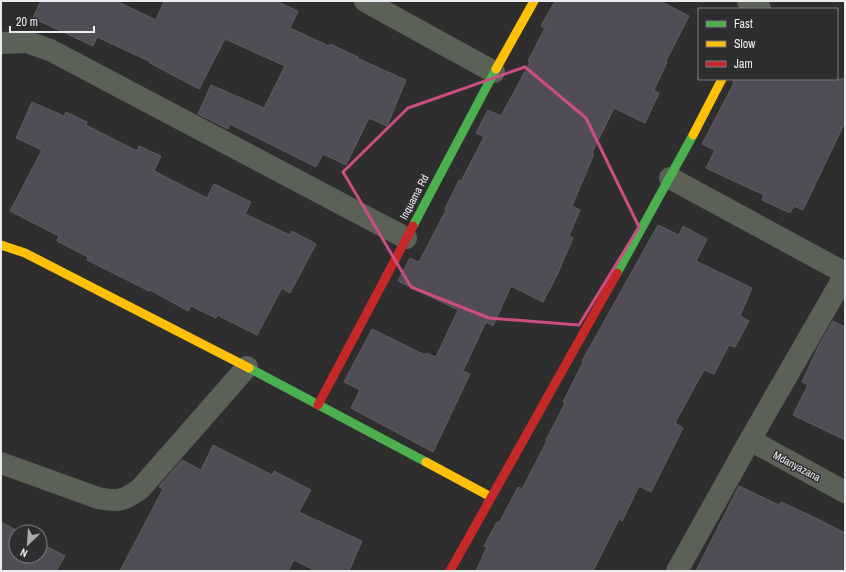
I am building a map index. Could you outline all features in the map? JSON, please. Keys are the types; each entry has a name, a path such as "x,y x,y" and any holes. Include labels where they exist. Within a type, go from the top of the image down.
{"street":[{"path":"365,1 494,72"},
{"name":"Inquama Rd","path":"318,405 494,72 534,1"},
{"path":"1,43 27,42 50,50 406,238"},
{"path":"450,571 670,178 721,80"},
{"path":"670,178 845,274 677,571"},
{"path":"1,245 25,253 247,367 491,497"},
{"path":"1,463 98,498 114,501 128,498 140,489 247,367"},
{"name":"Mdanyazana","path":"750,440 845,492"}],"highlighted area":[{"path":"525,67 586,118 639,227 579,325 489,318 411,287 343,172 408,108"}],"building":[{"path":"41,1 116,1 156,20 164,1 276,1 298,11 290,28 329,46 330,44 406,80 387,126 369,118 346,165 323,154 316,167 230,124 228,129 198,114 211,85 264,108 285,66 225,39 199,89 150,63 151,62 97,37 93,46 33,18"},
{"path":"555,1 660,1 689,16 666,61 667,62 654,90 659,93 645,123 614,108 592,153 594,154 572,206 580,210 569,236 573,238 557,275 543,302 511,286 493,326 486,322 463,371 470,374 433,452 351,408 360,390 344,382 372,329 425,355 426,353 436,357 458,310 398,281 410,258 419,262 446,210 445,209 459,180 461,181 484,137 476,133 488,110 501,116 530,62 528,61 545,28 541,26"},
{"path":"845,79 845,122 803,210 794,206 790,213 762,200 764,195 706,168 715,150 702,144 733,85 734,80"},
{"path":"32,102 64,116 66,112 87,122 86,125 137,151 139,146 161,156 154,171 207,198 214,184 251,202 245,214 290,235 292,231 316,244 290,293 282,288 257,335 217,315 216,318 191,306 188,311 150,290 149,291 87,260 88,257 57,241 59,236 10,211 42,150 16,138"},
{"path":"658,225 679,235 683,226 707,239 696,261 752,288 740,316 749,321 735,347 729,345 714,374 704,370 675,423 683,428 651,492 639,486 622,521 619,519 593,571 476,571 487,547 484,546 497,522 499,523 518,487 522,489 565,403 563,402 583,362 582,361"},
{"path":"833,321 845,327 845,440 793,415 808,385 802,382 818,347"},
{"path":"213,445 272,475 274,471 311,490 299,512 362,541 349,571 316,571 294,560 288,571 120,571 163,489 159,487 160,485 182,460 201,470"},
{"path":"739,486 779,505 781,502 845,533 845,571 696,571"},
{"path":"1,522 8,526 8,564 48,564 48,547 65,556 56,571 1,571"}],"traffic: fast":[{"path":"413,226 496,69"},
{"path":"617,273 693,135"},
{"path":"249,368 426,462"}],"traffic: slow":[{"path":"496,69 534,1"},
{"path":"693,135 721,80"},
{"path":"1,245 25,253 249,368"},
{"path":"426,462 491,497"}],"traffic: jam":[{"path":"318,405 413,226"},
{"path":"450,571 617,273"}]}
